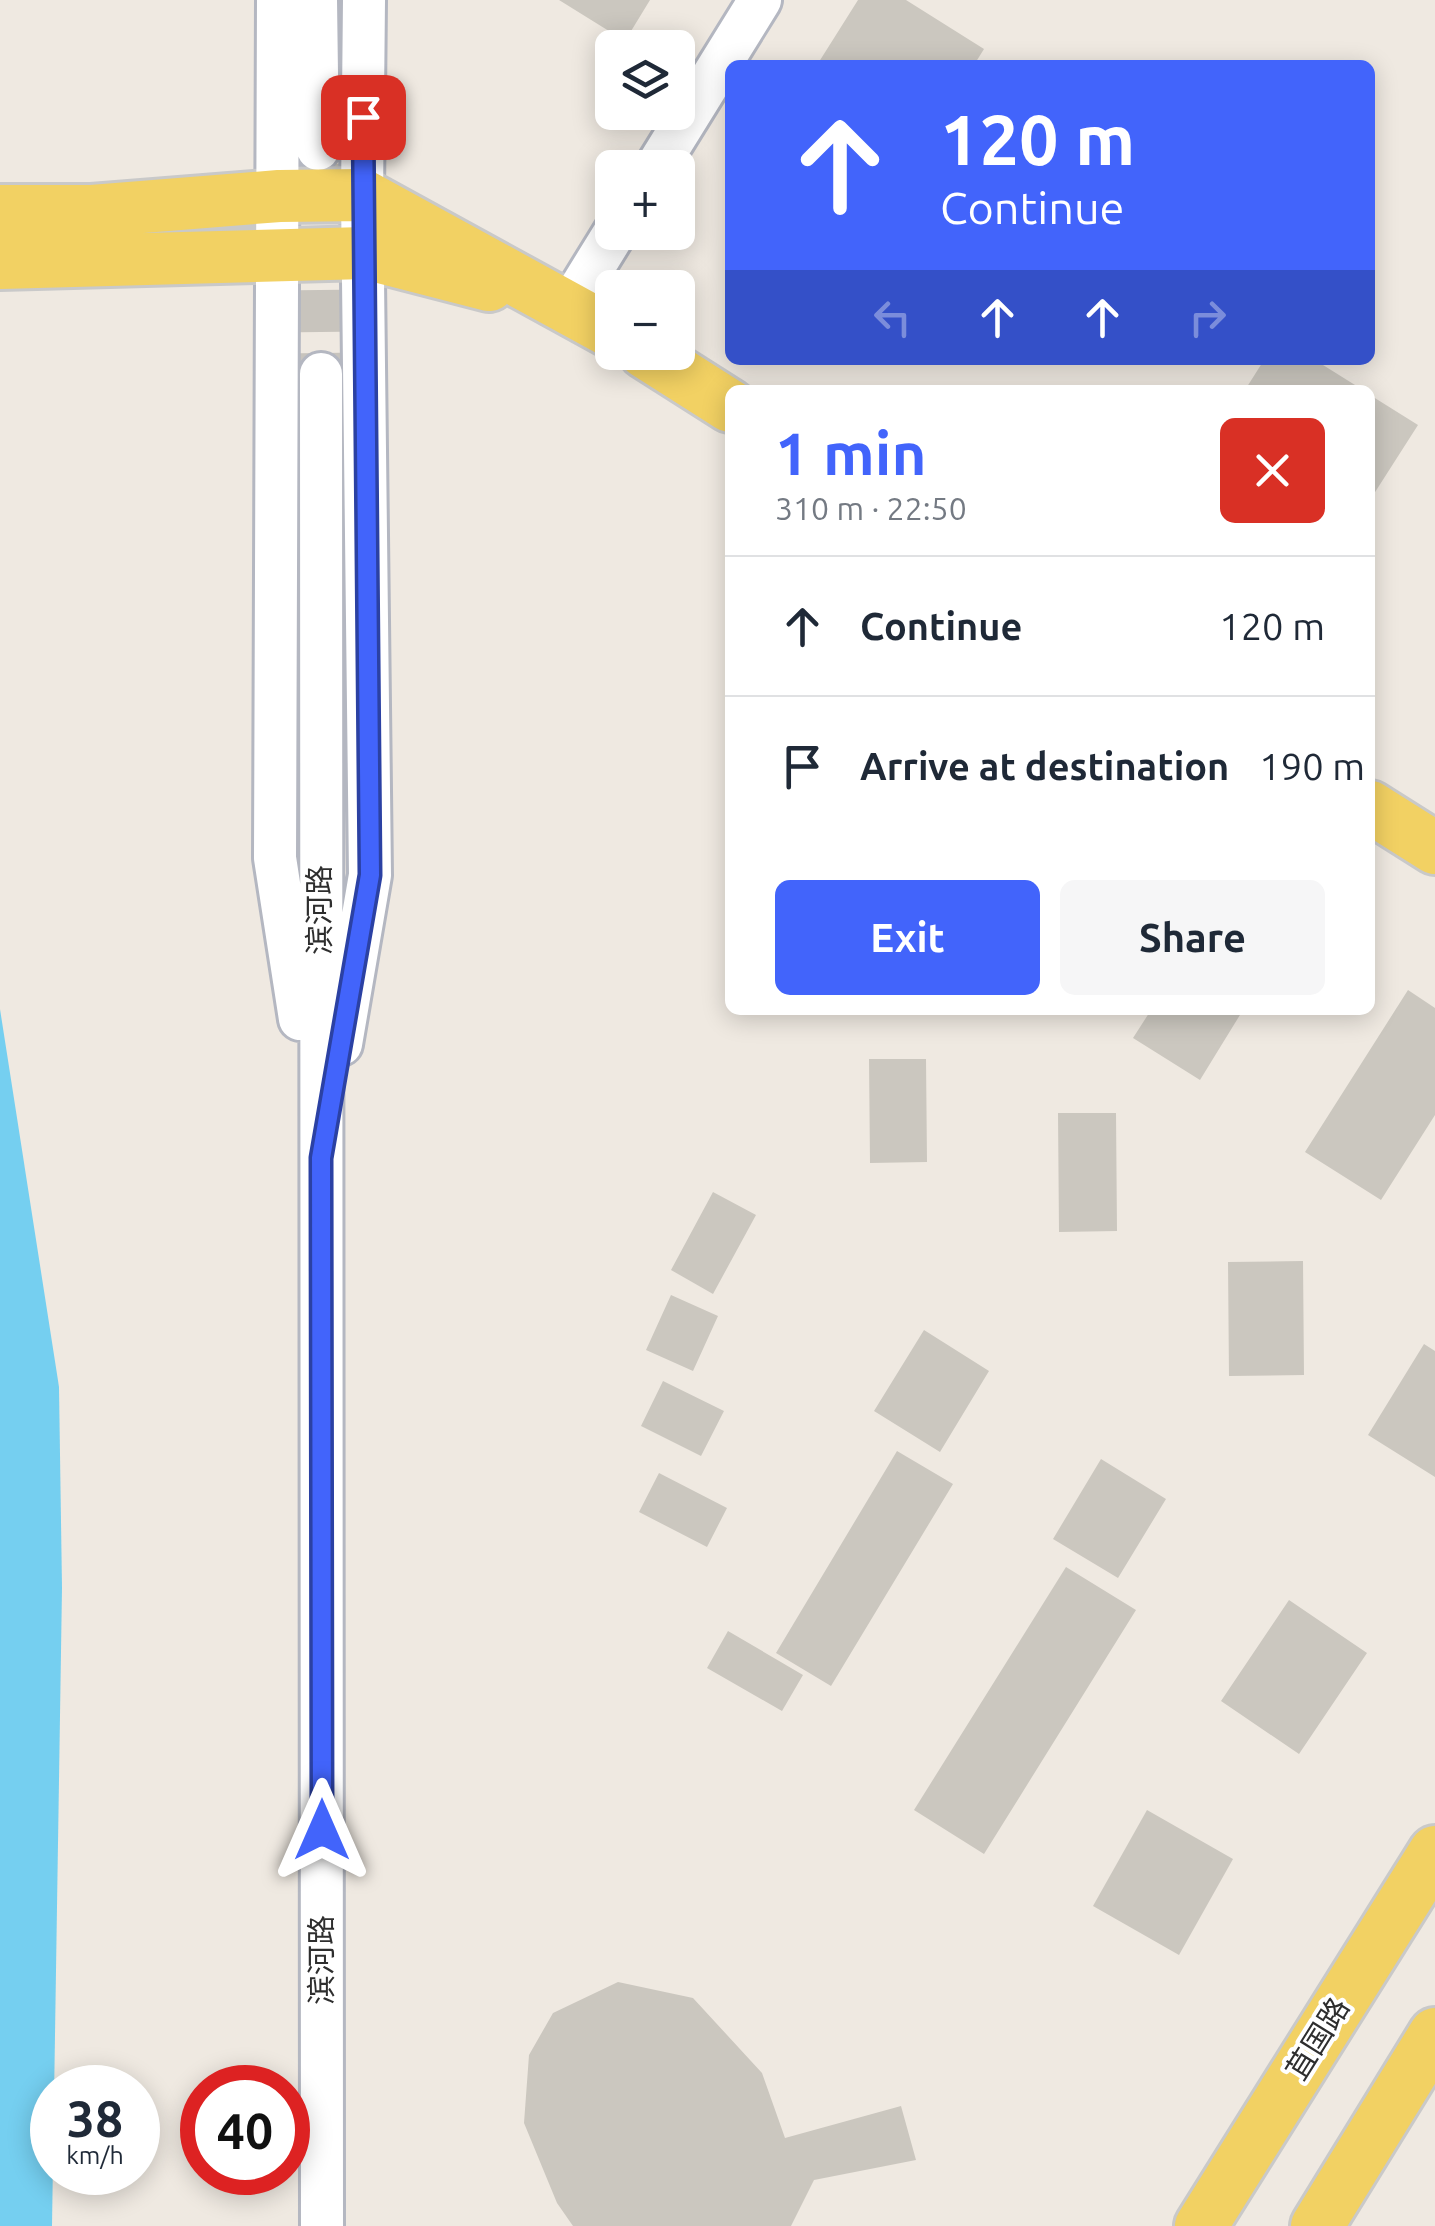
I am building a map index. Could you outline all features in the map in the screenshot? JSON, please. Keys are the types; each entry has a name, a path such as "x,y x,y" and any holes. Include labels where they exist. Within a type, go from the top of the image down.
{"main road":[{"path":"0,211 92,211 278,196 362,194 591,319"},
{"path":"0,263 365,253 591,319"},
{"path":"673,370 725,403"},
{"path":"1375,810 1435,848"},
{"name":"苴国路","path":"1201,2226 1435,1852"},
{"path":"1317,2226 1435,2034"}],"street":[{"path":"278,0 275,858 321,1158"},
{"path":"316,0 318,149"},
{"path":"321,1158 370,875 362,194 364,0"},
{"path":"667,150 760,0"},
{"path":"591,319 610,250"},
{"name":"滨河路","path":"321,374 322,2226"}],"water":[{"path":"0,1009 59,1387 62,1588 55,2065 30,2065 30,2195 52,2195 52,2226 0,2226"}],"building":[{"path":"559,0 650,0 632,30 607,30"},
{"path":"858,0 906,0 984,49 977,60 820,60"},
{"path":"1261,365 1323,365 1355,385 1248,385"},
{"path":"1375,398 1418,425 1375,492"},
{"path":"1408,990 1435,1008 1435,1115 1381,1200 1305,1152"},
{"path":"1148,1015 1240,1015 1200,1080 1133,1038"},
{"path":"869,1059 926,1059 927,1162 870,1163"},
{"path":"1058,1113 1116,1113 1117,1231 1059,1232"},
{"path":"713,1192 756,1215 713,1294 671,1270"},
{"path":"1303,1261 1304,1375 1229,1376 1228,1262"},
{"path":"671,1295 718,1316 693,1371 646,1350"},
{"path":"924,1330 989,1371 940,1452 874,1411"},
{"path":"1424,1344 1435,1351 1435,1477 1368,1435"},
{"path":"663,1381 724,1411 701,1456 641,1426"},
{"path":"897,1451 953,1484 831,1686 776,1653"},
{"path":"1101,1459 1166,1499 1118,1578 1053,1539"},
{"path":"659,1473 727,1508 707,1547 639,1512"},
{"path":"1066,1567 1136,1610 984,1854 914,1810"},
{"path":"1289,1600 1367,1653 1299,1754 1221,1701"},
{"path":"728,1631 803,1675 782,1711 707,1668"},
{"path":"1147,1810 1233,1859 1179,1955 1093,1906"},
{"path":"618,1982 693,1998 762,2073 785,2138 901,2106 916,2160 814,2180 791,2226 573,2226 557,2203 524,2123 529,2055 553,2013"}],"tunnel":[{"path":"318,164 321,374"}],"route":[{"path":"322,1830 321,1158 370,875 363,117"}]}
